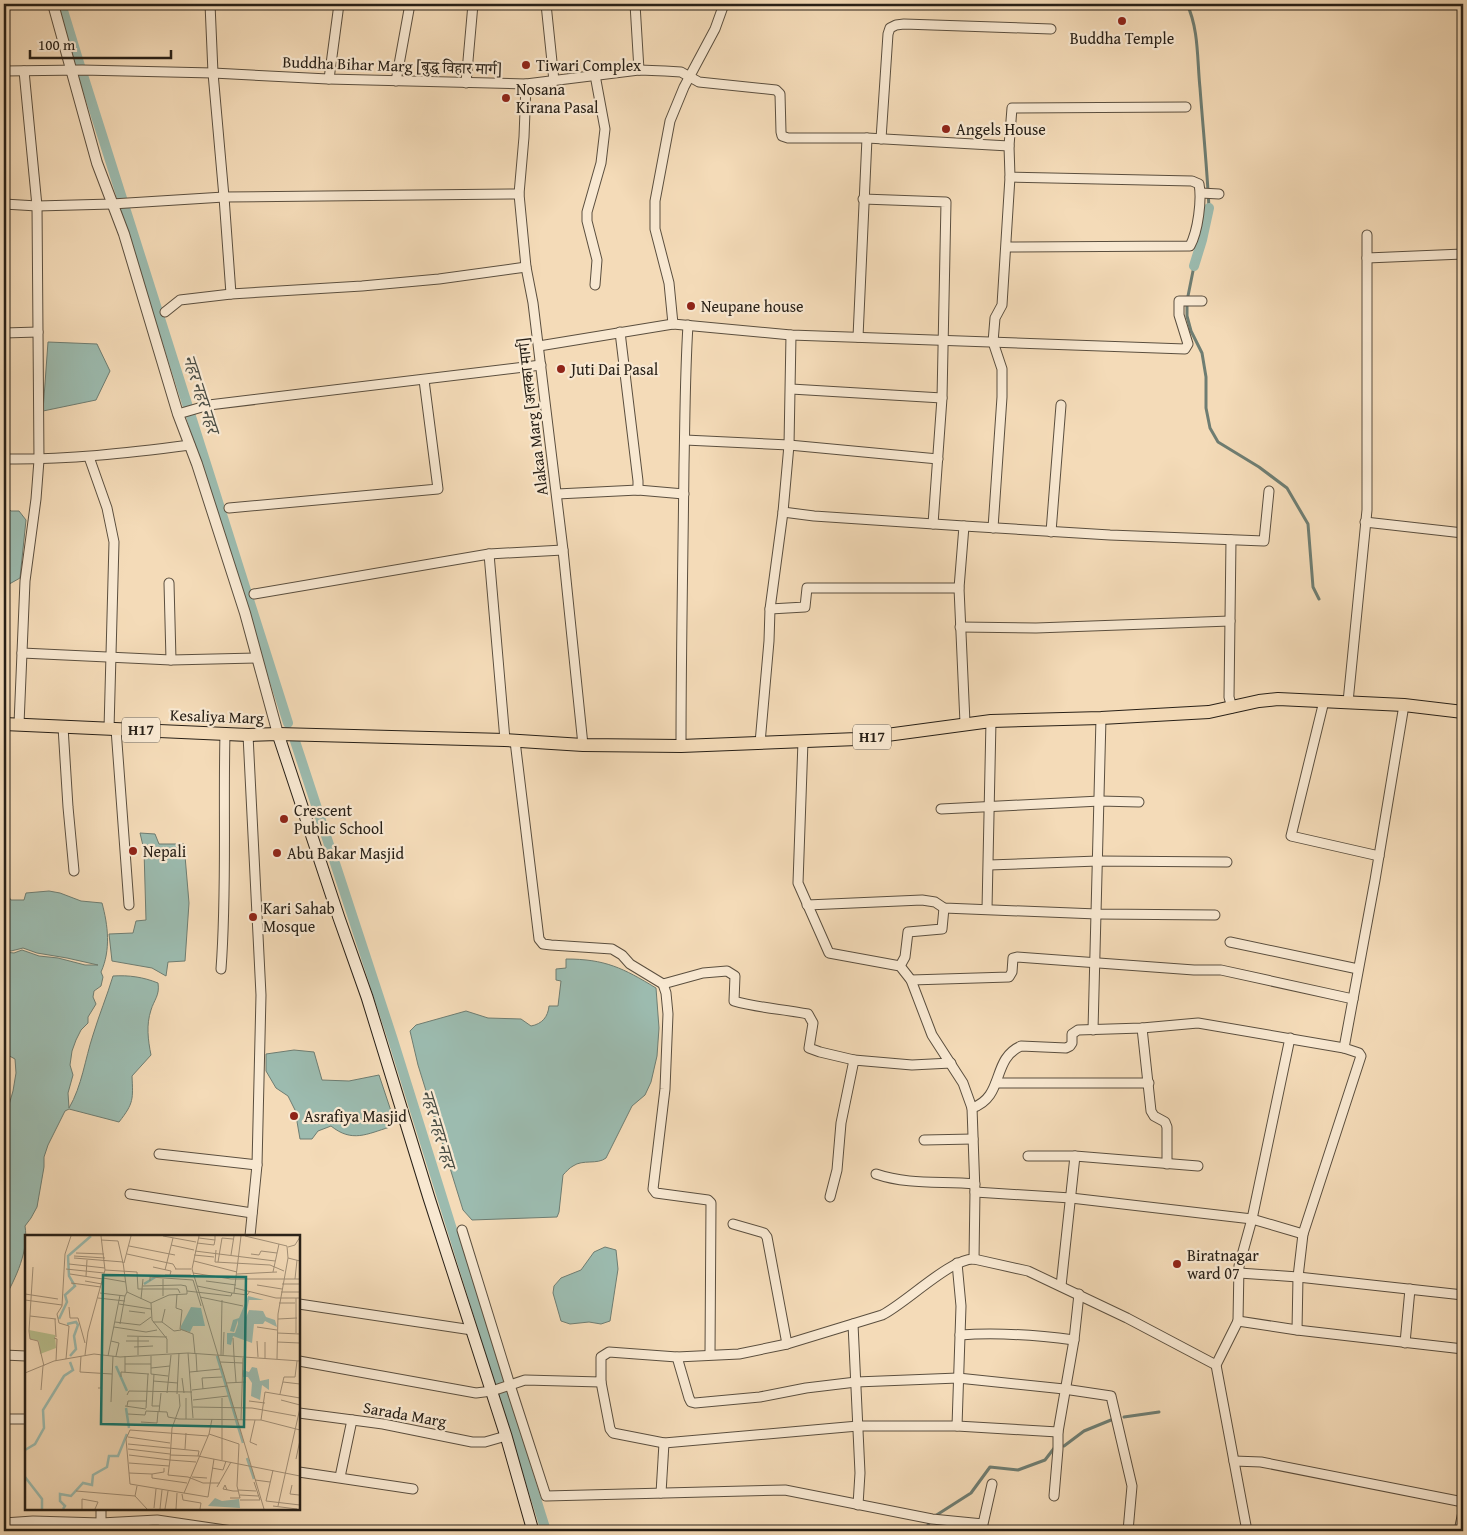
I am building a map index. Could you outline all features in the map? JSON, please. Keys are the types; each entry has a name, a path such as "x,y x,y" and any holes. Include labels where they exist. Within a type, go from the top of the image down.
{"main road":[{"name":"H17","path":"278,734 583,745 681,746 857,739 991,721 1101,718 1209,712 1259,701 1278,699 1404,705 1463,712"},
{"name":"Kesaliya Marg","path":"4,724 248,735 278,734"},
{"path":"278,734 367,997 429,1198 472,1330 494,1390 533,1531"}],"street":[{"path":"53,4 97,163 124,234 190,446 245,613 278,734"},
{"path":"210,4 213,73 231,294"},
{"path":"329,79 339,4"},
{"path":"396,81 410,4"},
{"path":"466,83 473,4"},
{"path":"546,4 554,81"},
{"path":"635,4 638,70"},
{"path":"673,324 669,283 655,229 655,201 670,121 715,29 724,4"},
{"path":"880,139 890,28 904,24 1051,29"},
{"name":"Buddha Bihar Marg [बुद्ध विहार मार्ग]","path":"4,71 91,70 213,73 329,79 526,84 638,70 680,72 699,82 776,90 780,94 782,136 867,138 1009,146"},
{"path":"19,724 25,581 36,499 39,460 38,206 24,71"},
{"path":"595,75 605,129 601,163 587,212 587,221 597,260 595,285"},
{"name":"Alakaa Marg [अलका मार्ग]","path":"526,84 519,194 526,266 539,346 557,494 583,745"},
{"path":"993,528 1002,398 1002,369 994,342 995,318 1002,305 1007,247 1010,177 1009,146 1012,108 1186,108"},
{"path":"858,337 867,138"},
{"path":"1007,247 1190,246 1195,237 1201,193 1199,184 1192,181 1010,177"},
{"path":"1201,193 1219,194"},
{"path":"4,204 38,206 114,204 224,197 519,194"},
{"path":"863,199 946,202 942,398 933,524"},
{"path":"1348,702 1365,522 1367,235"},
{"path":"1367,258 1463,254"},
{"path":"165,312 180,300 231,294 371,285 526,266"},
{"path":"539,346 673,324 723,330 791,334 1185,349 1188,344 1179,315 1179,301 1202,301"},
{"path":"681,746 682,548 688,325"},
{"path":"4,333 38,332"},
{"path":"620,332 638,490"},
{"path":"760,743 770,609 783,512 789,445 791,334"},
{"path":"180,412 195,408 541,365"},
{"path":"229,508 438,490 424,380"},
{"path":"791,388 942,398"},
{"path":"1051,532 1061,405"},
{"path":"685,440 789,445 938,459"},
{"path":"4,459 39,460 89,457 190,446"},
{"path":"89,457 107,508 114,542 111,656 112,729 129,905"},
{"path":"557,494 638,490 684,494"},
{"path":"783,512 814,516 1051,532 1264,541 1269,491"},
{"path":"1365,522 1463,533"},
{"path":"964,526 959,588 965,723"},
{"path":"1231,540 1229,697 1232,708"},
{"path":"254,594 489,554 563,550"},
{"path":"489,554 510,741 539,939 543,944 612,949 622,954 630,964 663,984 668,1014 665,1089 653,1189 656,1194 708,1200 710,1203 710,1354"},
{"path":"169,583 171,660"},
{"path":"770,609 806,607 807,588 959,588"},
{"path":"960,627 1036,628 1230,621"},
{"path":"22,653 171,660 257,658"},
{"path":"1324,702 1291,836 1379,856"},
{"path":"1344,1048 1404,705"},
{"path":"1093,1030 1101,718"},
{"path":"987,909 991,721"},
{"path":"64,727 68,807 74,872"},
{"path":"221,969 226,886 223,812 225,734"},
{"path":"248,735 261,995 257,1165 250,1235"},
{"path":"803,741 798,883 829,953 900,966 911,980 932,1034 963,1083 972,1108 975,1188 974,1259"},
{"path":"941,809 1139,802"},
{"path":"988,865 1098,861 1227,862"},
{"path":"807,904 922,900 935,902 944,908 1097,914 1215,915"},
{"path":"900,966 905,957 908,932 942,929 944,908"},
{"path":"1230,942 1358,969"},
{"path":"911,980 1009,978 1012,972 1012,958 1018,957 1096,961 1194,970 1221,970 1353,999"},
{"path":"663,984 703,974 728,971 735,976 734,1001 752,1006 783,1008 808,1014 813,1024 809,1048 854,1060 912,1065 951,1063"},
{"path":"972,1108 981,1105 989,1098 1006,1059 1015,1049 1021,1046 1066,1048 1072,1043 1074,1031 1198,1023 1344,1048 1359,1053 1361,1056 1303,1234 1298,1277 1297,1330"},
{"path":"1142,1028 1151,1111 1154,1116 1165,1122 1167,1127 1167,1164"},
{"path":"1247,1531 1216,1365 1238,1321 1239,1273 1290,1038"},
{"path":"830,1197 836,1170 841,1123 854,1060"},
{"path":"996,1082 1149,1083"},
{"path":"924,1140 973,1139"},
{"path":"159,1154 257,1165"},
{"path":"1028,1156 1075,1156 1198,1166"},
{"path":"1061,1286 1075,1156"},
{"path":"876,1174 892,1180 1252,1219 1303,1234"},
{"path":"130,1194 252,1213"},
{"path":"733,1224 764,1233 767,1237 787,1344"},
{"path":"462,1230 508,1385 546,1496 785,1490 932,1519 983,1524 992,1484"},
{"path":"1058,1432 957,1426 858,1426 664,1443 613,1433 610,1429 601,1382 601,1356 609,1352 678,1357 738,1354 787,1344 896,1309 957,1263 974,1259 1028,1271 1079,1294 1216,1365"},
{"path":"957,1263 961,1306 957,1426"},
{"path":"1239,1273 1298,1277 1463,1295"},
{"path":"1405,1343 1410,1289"},
{"path":"1054,1496 1058,1432 1074,1340 1079,1294"},
{"path":"300,1304 472,1330"},
{"path":"1238,1321 1297,1330 1463,1349"},
{"path":"853,1324 860,1473 858,1504"},
{"path":"960,1335 981,1333 1032,1335 1074,1340"},
{"path":"4,1355 25,1356"},
{"path":"678,1357 689,1398 691,1402 695,1403 760,1397 806,1388 856,1382 958,1378 1111,1396 1132,1486 1128,1531"},
{"path":"300,1361 476,1393 494,1390 525,1380 601,1382"},
{"name":"Sarada Marg","path":"300,1413 352,1420 472,1442 485,1442 506,1436"},
{"path":"4,1419 25,1419"},
{"path":"340,1477 352,1420"},
{"path":"660,1494 664,1443"},
{"path":"1234,1461 1261,1462 1463,1502"},
{"path":"300,1472 413,1488"},
{"path":"101,1510 101,1527"},
{"path":"1460,1531 1463,1512"},
{"path":"4,1523 33,1521 101,1527 157,1520 232,1531"}],"water":[{"path":"48,342 97,344 110,371 96,400 43,411"},
{"path":"4,504 11,511 19,511 26,520 20,578 4,587"},
{"path":"140,833 155,834 159,844 184,844 189,903 185,961 168,962 166,976 152,968 112,961 109,934 133,933 136,921 146,920 144,850"},
{"path":"4,889 7,890 11,900 24,900 26,893 49,891 81,901 102,903 108,938 101,972 103,977 101,986 94,991 93,997 96,1004 88,1017 88,1023 81,1030 72,1051 70,1065 73,1075 68,1093 69,1108 80,1082 93,1035 113,976 147,979 158,983 158,987 148,1021 151,1055 132,1076 132,1100 124,1116 119,1122 69,1109 65,1111 48,1145 44,1157 37,1207 25,1226 26,1235 23,1254 17,1273 4,1299 4,1122 16,1073 15,1059 4,1053 4,952 14,953 22,950 39,956 58,958 85,965 98,965 37,953 23,948 11,951 4,950"},
{"path":"566,959 580,959 613,966 634,975 656,988 659,1028 657,1056 651,1082 645,1095 632,1106 606,1158 577,1164 563,1175 557,1217 472,1220 463,1210 418,1065 410,1031 416,1025 466,1011 488,1018 521,1019 531,1026 538,1024 546,1017 549,1006 558,1006 561,981 556,980 556,969 566,968"},
{"path":"294,1050 314,1052 322,1080 349,1081 379,1075 392,1114 390,1127 360,1136 353,1136 331,1126 318,1131 312,1139 300,1139 295,1110 288,1096 276,1088 266,1071 266,1054"},
{"path":"605,1247 616,1250 618,1269 610,1321 601,1324 589,1322 570,1324 561,1321 553,1293 554,1286 561,1278 581,1270 594,1252"}],"waterway":[{"name":"नहर नहर नहर","path":"61,4 80,66"},
{"path":"1187,4 1194,24 1197,45 1209,208"},
{"name":"नहर नहर नहर","path":"83,75 288,723"},
{"path":"1194,266 1209,208"},
{"path":"1194,266 1187,301 1187,316 1191,331 1202,353 1206,377 1206,408 1210,428 1218,442 1259,467 1287,488 1308,524 1313,587 1319,599"},
{"name":"नहर नहर नहर","path":"294,738 393,1040 546,1531"},
{"path":"1124,1417 1159,1412"},
{"path":"1064,1446 1084,1431 1111,1420"},
{"path":"935,1516 971,1493 990,1467 1018,1470 1045,1460 1055,1447"},
{"path":"925,1531 930,1521"}],"place":[{"name":"Buddha Temple","path":"1122,21"},
{"name":"Tiwari Complex","path":"526,65"},
{"name":"Nosana Kirana Pasal","path":"506,98"},
{"name":"Angels House","path":"946,129"},
{"name":"Neupane house","path":"691,306"},
{"name":"Juti Dai Pasal","path":"561,369"},
{"name":"Crescent Public School","path":"284,819"},
{"name":"Nepali","path":"133,851"},
{"name":"Abu Bakar Masjid","path":"277,853"},
{"name":"Kari Sahab Mosque","path":"253,917"},
{"name":"Asrafiya Masjid","path":"294,1116"},
{"name":"Biratnagar ward 07","path":"1177,1264"}]}
